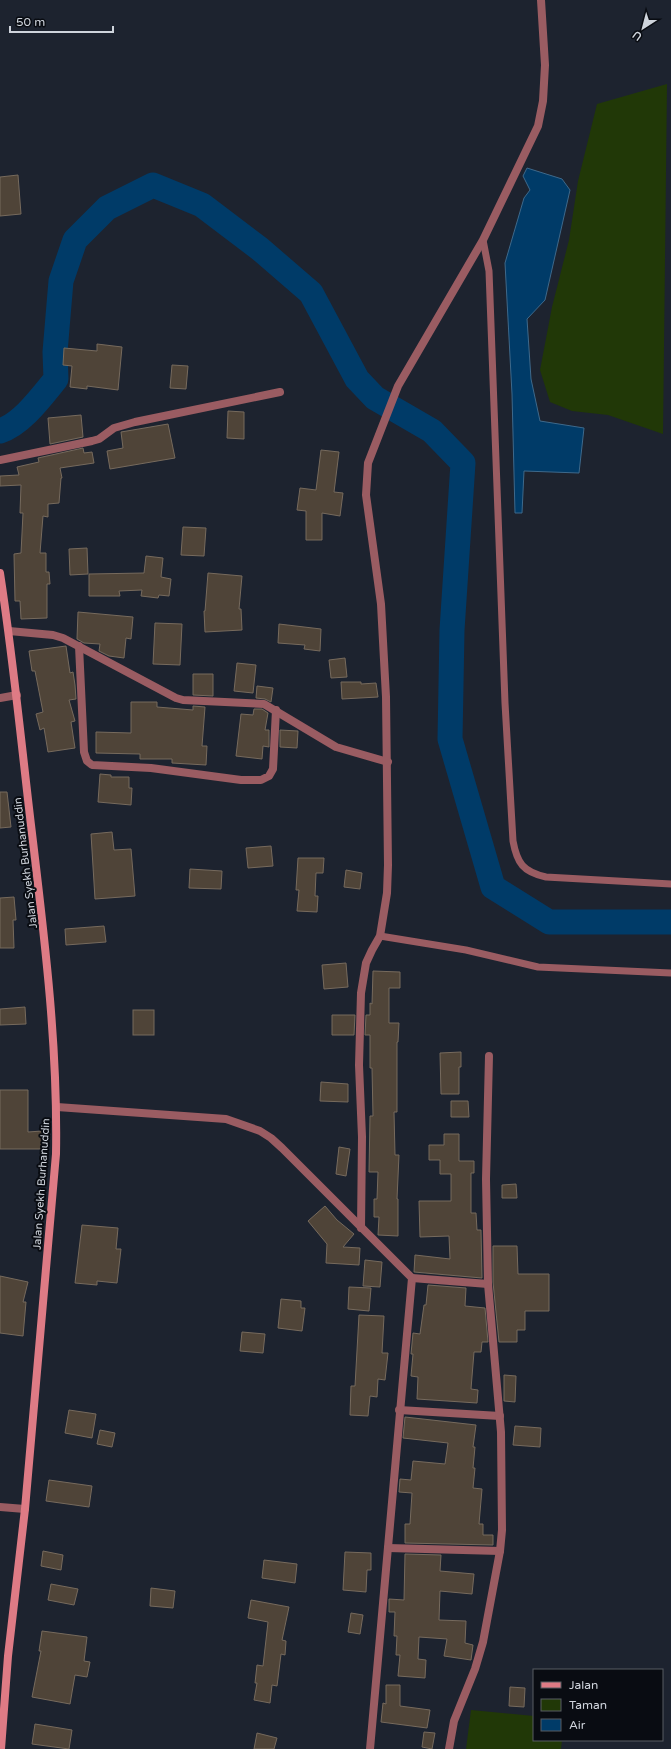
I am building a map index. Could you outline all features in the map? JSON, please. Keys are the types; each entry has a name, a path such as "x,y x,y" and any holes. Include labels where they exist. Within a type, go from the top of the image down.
{"main road":[{"name":"Jalan Syekh Burhanuddin","path":"0,573 17,695 47,960 57,1107 56,1154 25,1509 8,1656 1,1749"}],"street":[{"path":"361,1228 362,1137 359,1065 361,993 366,963 380,936 387,893 388,762 381,604 366,495 368,464 398,386 483,240 538,126 545,65 541,0"},
{"path":"0,460 22,454 92,441 99,439 114,428 135,422 280,392"},
{"path":"9,631 53,635 63,638 176,698 183,700 264,704 336,747 388,762"},
{"path":"79,646 84,752 87,761 92,765 151,768 241,780 261,780 269,776 273,769 276,710"},
{"path":"0,698 17,695"},
{"path":"449,1749 454,1721 475,1669 481,1649 500,1551 502,1454 488,1284 486,1179 489,1056"},
{"path":"57,1107 226,1119 246,1125 271,1138 412,1278 488,1284"},
{"path":"370,1749 399,1410 412,1278"},
{"path":"399,1410 500,1416"},
{"path":"0,1507 25,1509"},
{"path":"388,1548 500,1551"}],"lane":[{"path":"483,240 489,271 506,703 513,841 516,856 529,872 546,877 671,884"},
{"path":"380,936 466,950 538,967 671,973"}],"green space":[{"path":"667,84 663,434 608,415 572,411 550,402 540,370 552,307 569,240 578,181 597,104"},
{"path":"471,1710 533,1716 533,1741 562,1741 561,1749 466,1749"}],"water":[{"path":"527,168 562,179 570,190 545,300 527,319 531,379 540,421 584,428 579,473 524,471 522,513 515,513 512,394 505,263 524,198 530,190 523,176"}],"building":[{"path":"18,175 21,214 0,216 0,177"},
{"path":"97,344 122,347 118,390 87,386 87,389 70,387 72,366 63,365 64,348 97,351"},
{"path":"172,365 188,366 186,389 170,388"},
{"path":"228,411 244,412 244,439 227,438"},
{"path":"81,415 83,437 50,444 48,418"},
{"path":"168,424 175,458 110,469 107,451 123,448 121,432"},
{"path":"83,448 84,453 92,452 94,463 60,468 62,478 59,503 48,504 48,517 43,516 40,553 46,553 46,572 49,572 50,584 47,584 47,618 21,619 20,601 15,601 14,554 21,553 23,513 20,513 21,485 0,486 0,476 19,475 17,467 39,462 38,458"},
{"path":"321,450 339,452 334,492 343,493 340,516 322,513 322,540 306,540 306,511 297,510 300,488 316,490"},
{"path":"183,527 206,528 204,556 181,555"},
{"path":"87,548 88,574 70,575 69,549"},
{"path":"146,556 163,558 161,577 171,579 169,596 159,595 158,598 141,596 142,590 119,591 120,596 89,596 89,574 144,573"},
{"path":"208,573 242,576 239,609 241,609 242,630 205,632 204,611"},
{"path":"78,612 133,617 131,639 126,638 124,658 109,656 99,651 100,644 84,643 77,639"},
{"path":"155,623 182,624 180,665 153,664"},
{"path":"279,624 321,629 320,651 304,649 305,645 278,643"},
{"path":"66,646 70,673 73,672 75,685 76,699 69,700 75,721 71,722 75,748 48,752 44,728 40,730 36,714 43,712 35,671 32,671 29,651"},
{"path":"345,658 347,677 331,678 329,660"},
{"path":"237,663 256,665 253,693 234,691"},
{"path":"193,674 213,674 213,696 193,695"},
{"path":"341,682 361,682 361,684 376,683 378,697 342,699"},
{"path":"257,686 273,688 271,702 265,699 256,698"},
{"path":"131,702 157,702 157,707 193,710 193,706 205,707 202,746 207,746 206,765 172,763 172,759 140,759 140,754 96,753 96,732 131,733"},
{"path":"254,709 262,709 268,713 265,730 269,730 269,747 263,746 262,759 236,756 241,714 253,715"},
{"path":"280,730 298,731 297,748 280,747"},
{"path":"100,774 111,775 111,777 129,777 129,788 132,788 131,805 98,802"},
{"path":"0,792 7,792 11,827 0,828"},
{"path":"112,832 114,850 131,849 135,896 95,899 91,834"},
{"path":"271,846 273,866 248,868 246,848"},
{"path":"298,858 324,858 323,873 316,873 315,896 318,896 317,912 297,911 299,890 296,890"},
{"path":"190,869 222,871 221,889 189,888"},
{"path":"346,870 362,873 360,889 344,887"},
{"path":"14,897 16,920 13,920 14,948 0,948 0,898"},
{"path":"104,926 106,942 66,945 65,929"},
{"path":"346,963 348,987 324,989 322,965"},
{"path":"373,971 400,972 400,988 389,988 389,1023 399,1023 397,1042 397,1112 394,1112 395,1155 399,1155 397,1199 398,1236 378,1235 379,1217 374,1217 374,1199 377,1199 378,1172 369,1172 370,1116 373,1116 372,1068 370,1068 370,1035 365,1035 366,1015 370,1015 370,1003 372,1004"},
{"path":"25,1007 26,1024 0,1025 0,1009"},
{"path":"133,1010 154,1010 154,1035 133,1035"},
{"path":"332,1015 355,1015 354,1035 332,1035"},
{"path":"461,1052 461,1067 459,1067 459,1094 441,1094 440,1053"},
{"path":"321,1082 348,1084 348,1102 320,1101"},
{"path":"0,1090 28,1090 28,1132 42,1131 42,1149 0,1149"},
{"path":"451,1101 468,1101 469,1117 451,1117"},
{"path":"444,1134 459,1134 459,1161 474,1161 474,1173 471,1173 471,1213 476,1213 477,1230 481,1230 482,1278 414,1272 415,1255 450,1259 449,1236 420,1237 419,1201 451,1201 451,1174 440,1174 440,1160 429,1160 429,1145 444,1145"},
{"path":"339,1147 350,1149 346,1176 336,1174"},
{"path":"516,1184 517,1198 502,1198 502,1185"},
{"path":"325,1206 337,1220 354,1234 343,1247 360,1248 359,1265 326,1263 327,1244 308,1221"},
{"path":"82,1225 118,1228 116,1249 121,1249 117,1283 97,1281 97,1285 75,1283"},
{"path":"493,1246 517,1246 518,1274 549,1274 549,1311 525,1311 525,1330 517,1330 517,1342 499,1342 493,1282"},
{"path":"365,1260 382,1262 380,1287 363,1286"},
{"path":"0,1276 28,1282 23,1302 26,1302 23,1336 0,1333"},
{"path":"428,1285 466,1288 465,1306 485,1308 488,1342 482,1342 481,1352 474,1352 471,1389 478,1390 477,1403 417,1399 418,1377 411,1376 413,1333 420,1334 424,1305 426,1305"},
{"path":"349,1287 371,1288 369,1311 348,1309"},
{"path":"281,1299 301,1301 301,1308 305,1308 302,1331 278,1328"},
{"path":"359,1315 384,1316 382,1353 388,1353 385,1380 378,1379 377,1397 370,1396 368,1416 350,1415 351,1386 355,1386"},
{"path":"242,1332 265,1334 263,1353 240,1351"},
{"path":"504,1375 516,1376 515,1402 504,1401"},
{"path":"69,1410 96,1414 92,1438 65,1433"},
{"path":"405,1417 476,1425 473,1447 475,1447 473,1468 475,1468 473,1488 482,1489 479,1524 483,1524 483,1535 493,1535 493,1545 405,1543 405,1524 410,1524 412,1493 399,1492 400,1479 411,1480 413,1461 445,1464 448,1443 403,1438"},
{"path":"515,1426 541,1428 540,1447 513,1445"},
{"path":"100,1430 115,1433 112,1447 97,1444"},
{"path":"49,1480 92,1486 89,1507 46,1501"},
{"path":"43,1551 63,1555 61,1570 41,1566"},
{"path":"345,1552 371,1553 371,1570 367,1570 366,1592 343,1590"},
{"path":"405,1554 441,1555 440,1571 474,1574 472,1594 440,1591 439,1620 466,1621 465,1643 473,1645 471,1660 444,1656 447,1639 419,1637 418,1659 426,1660 425,1678 398,1676 400,1655 396,1655 397,1636 394,1636 395,1612 389,1612 389,1599 404,1600"},
{"path":"264,1560 297,1564 295,1583 262,1578"},
{"path":"51,1584 78,1589 74,1605 48,1600"},
{"path":"151,1588 175,1591 173,1608 150,1606"},
{"path":"251,1600 289,1607 282,1640 286,1641 285,1655 281,1654 277,1686 272,1685 270,1703 254,1700 257,1683 255,1683 257,1665 263,1666 268,1622 248,1618"},
{"path":"351,1613 363,1615 360,1634 348,1632"},
{"path":"42,1631 87,1637 84,1661 90,1662 87,1677 75,1675 70,1704 32,1697 41,1651 39,1651"},
{"path":"386,1685 400,1685 400,1706 430,1710 427,1728 381,1722 383,1703 386,1704"},
{"path":"510,1687 525,1688 524,1707 509,1706"},
{"path":"35,1724 72,1730 69,1749 32,1744"},
{"path":"424,1732 435,1733 432,1749 422,1747"},
{"path":"257,1733 277,1738 274,1749 254,1749"}],"waterway":[{"path":"0,431 24,416 56,379 55,352 61,281 75,240 107,208 153,185 202,205 260,249 311,293 357,379 375,398 432,431 463,463 452,630 450,739 493,887 549,922 671,922"}]}
